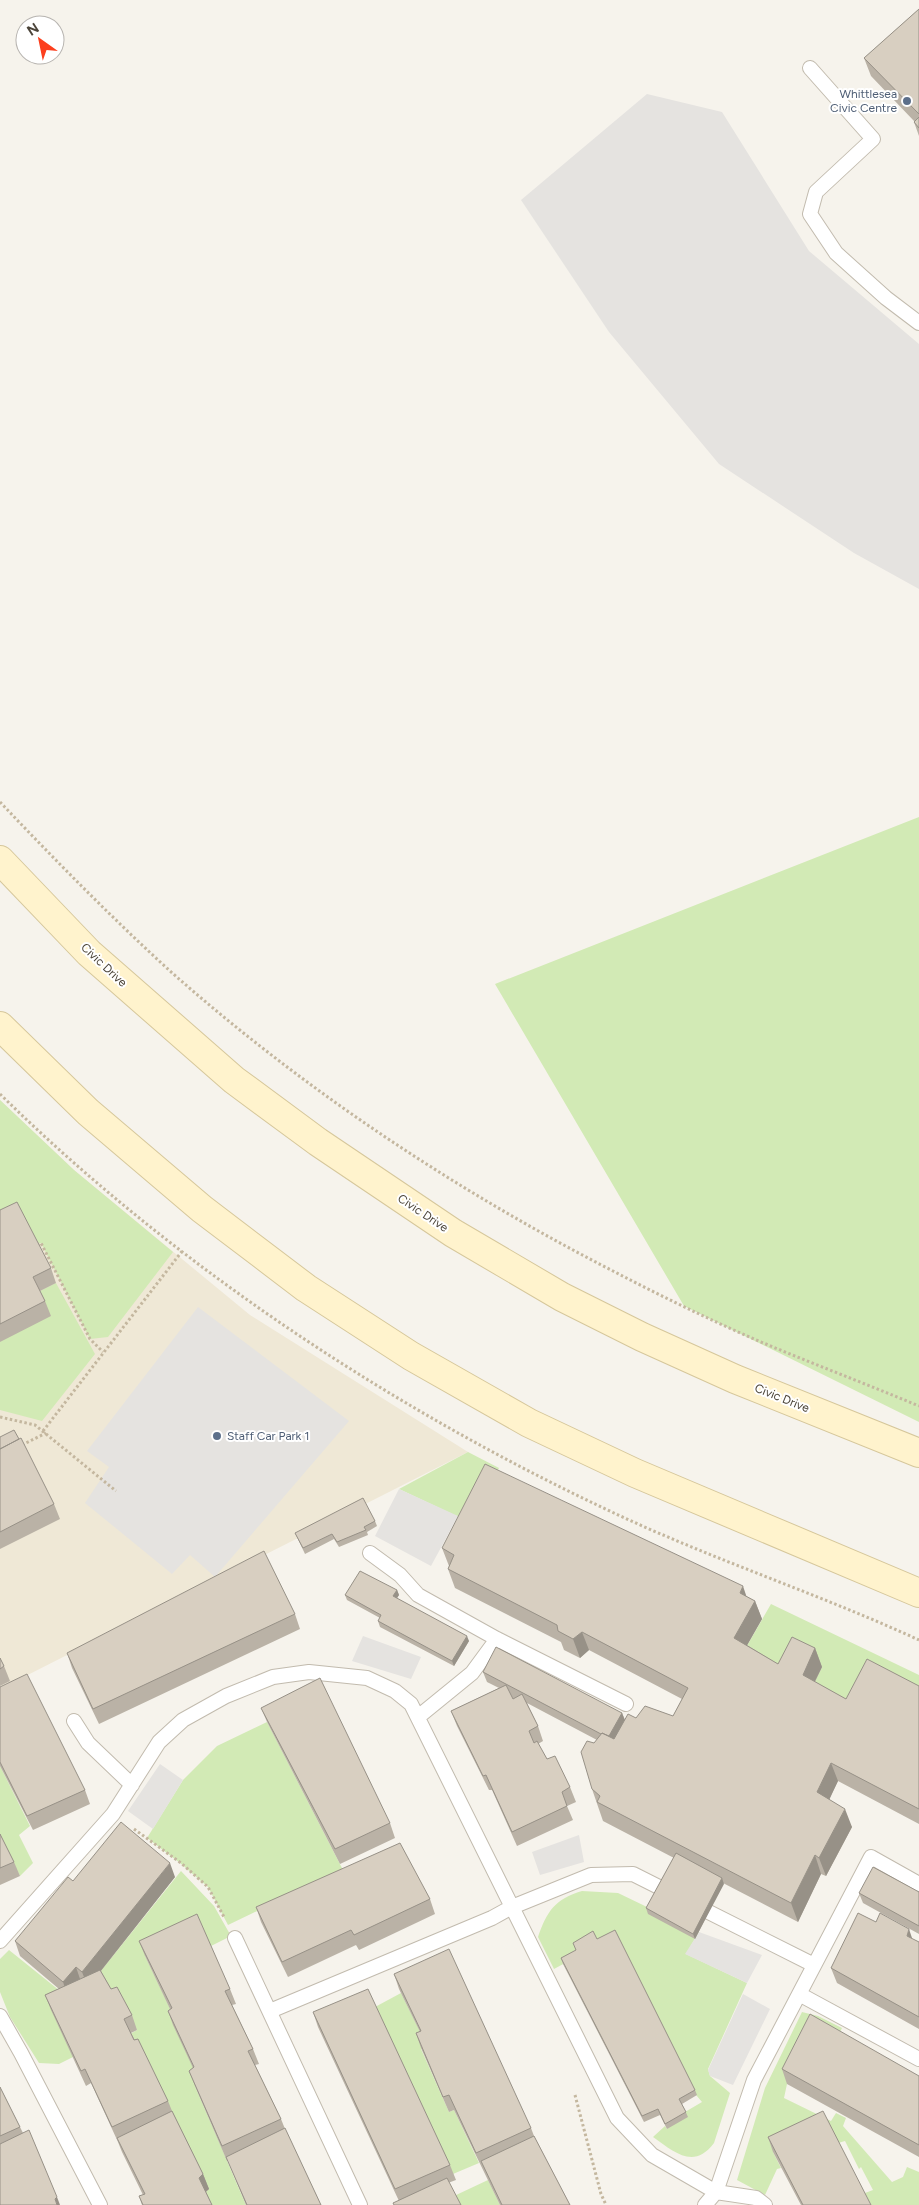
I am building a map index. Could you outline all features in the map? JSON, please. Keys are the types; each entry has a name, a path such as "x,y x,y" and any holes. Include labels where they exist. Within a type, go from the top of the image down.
{"main road":[{"name":"Civic Drive","path":"0,860 90,953 234,1080 318,1142 453,1233 562,1297 642,1338 735,1379 919,1453"},
{"path":"0,1026 88,1112 202,1209 306,1288 411,1356 530,1424 635,1473 919,1593"}],"lane":[{"path":"810,68 874,140 816,192 810,214 836,253 886,298 919,323"},
{"path":"370,1553 400,1575 418,1596 497,1639 626,1704"},
{"path":"418,1717 472,1674 497,1639"},
{"path":"0,1941 113,1814 159,1742 183,1720 226,1696 273,1677 309,1672 367,1678 411,1704 617,2118 652,2155 716,2192 756,2198 765,2205"},
{"path":"74,1721 88,1743 132,1784"},
{"path":"705,2205 716,2192 754,2080 871,1857 919,1884"},
{"path":"270,2011 591,1875 633,1874 814,1965"},
{"path":"235,1938 360,2205"},
{"path":"800,1994 919,2059"},
{"path":"0,2016 22,2053 100,2205"}],"path":[{"path":"0,802 116,920 226,1018 346,1109 420,1159 543,1234 684,1306 753,1339 919,1406"},
{"path":"37,1244 41,1243 90,1339 103,1352"},
{"path":"15,1448 44,1432 182,1250"},
{"path":"0,1417 35,1425 116,1490"},
{"path":"113,1814 180,1863 208,1887 235,1938"},
{"path":"574,2091 601,2194 606,2205"}],"shaded area":[{"path":"647,94 722,112 809,251 919,344 919,589 854,553 719,464 609,332 521,200"},
{"path":"0,1100 74,1170 250,1315 468,1452 0,1689"},
{"name":"Staff Car Park 1","path":"198,1307 349,1421 215,1577 190,1555 172,1574 85,1503 109,1467 87,1451"},
{"path":"399,1489 458,1516 431,1566 375,1536"},
{"path":"363,1636 421,1657 411,1679 352,1661"},
{"path":"160,1764 183,1780 153,1829 128,1811"},
{"path":"579,1835 584,1862 540,1875 532,1852"},
{"path":"699,1932 762,1955 747,1983 685,1954"},
{"path":"743,1994 770,2009 733,2085 710,2076 708,2070"}],"green space":[{"path":"919,817 919,1422 684,1306 495,984"},
{"path":"0,1100 74,1170 173,1252 108,1337 90,1339 41,1243 37,1244 0,1217"},
{"path":"56,1283 95,1354 42,1421 0,1410 0,1342 38,1292"},
{"path":"468,1452 499,1468 471,1523 399,1489"},
{"path":"771,1604 919,1675 919,1701 853,1717 809,1693 822,1667 785,1682 741,1656"},
{"path":"267,1722 343,1870 228,1925 208,1887 147,1838 183,1780 217,1746"},
{"path":"0,1766 30,1826 19,1835 33,1863 20,1876 0,1838"},
{"path":"181,1871 214,1906 231,1936 211,1946 202,1929 145,1956 177,2023 174,2026 200,2082 195,2086 246,2205 210,2205 204,2193 208,2189 130,2034 137,2030 96,1977"},
{"path":"582,1891 618,1893 699,1932 686,1954 747,1983 708,2069 710,2076 730,2093 714,2143 699,2156 691,2157 676,2153 653,2137 665,2126 667,2129 685,2112 702,2102 578,1956 554,1969 538,1937 553,1907 565,1898"},
{"path":"9,1950 70,1999 73,2057 59,2064 39,2063 10,2017 0,1992 0,1959"},
{"path":"401,1993 427,2046 421,2049 449,2112 454,2110 479,2163 453,2174 375,2007"},
{"path":"802,2012 818,2016 842,2028 838,2036 787,2084 784,2098 831,2121 836,2113 846,2118 843,2126 892,2182 903,2177 907,2167 919,2172 919,2205 871,2205 865,2193 873,2190 861,2167 859,2169 845,2141 773,2152 781,2168 777,2169 765,2195 737,2180 765,2088"},
{"path":"488,2180 500,2205 459,2205 454,2196"}],"building":[{"path":"919,9 919,114 864,58"},
{"path":"919,117 919,128 914,122"},
{"path":"17,1202 51,1268 33,1277 45,1301 0,1324 0,1210"},
{"path":"14,1430 19,1439 0,1449 0,1437"},
{"path":"21,1438 54,1504 0,1532 0,1449"},
{"path":"485,1464 743,1586 740,1593 755,1601 734,1638 778,1664 792,1637 815,1648 803,1675 846,1699 867,1659 919,1686 919,1809 831,1763 817,1792 845,1809 819,1858 815,1855 791,1903 597,1802 600,1796 592,1789 581,1752 587,1741 594,1743 602,1733 614,1739 628,1714 636,1718 645,1706 673,1716 688,1688 582,1632 573,1639 558,1631 557,1625 448,1569 454,1555 442,1548"},
{"path":"363,1498 375,1521 364,1527 366,1530 337,1542 332,1534 303,1548 295,1533"},
{"path":"264,1551 295,1614 93,1709 67,1653"},
{"path":"360,1571 397,1590 393,1596 467,1636 452,1661 378,1621 381,1615 345,1595"},
{"path":"496,1647 622,1713 609,1736 601,1734 483,1672"},
{"path":"0,1658 4,1666 0,1669"},
{"path":"27,1674 85,1790 27,1816 0,1762 0,1687"},
{"path":"320,1678 390,1823 335,1849 261,1708"},
{"path":"506,1685 513,1699 522,1694 538,1726 529,1731 534,1743 537,1741 547,1759 555,1756 570,1787 562,1792 567,1806 512,1832 486,1775 483,1776 451,1711"},
{"path":"121,1822 170,1863 82,1972 76,1967 63,1982 15,1941 68,1877 73,1881"},
{"path":"0,1834 14,1862 0,1868"},
{"path":"400,1843 430,1899 354,1935 351,1930 282,1962 256,1907"},
{"path":"676,1853 722,1878 693,1934 646,1908"},
{"path":"873,1867 919,1892 919,1926 859,1893"},
{"path":"858,1913 876,1922 880,1913 909,1929 907,1936 919,1942 919,2017 831,1968"},
{"path":"197,1914 230,1989 225,1991 253,2049 248,2051 281,2119 222,2146 189,2071 194,2067 168,2011 172,2008 139,1941"},
{"path":"615,1930 695,2090 679,2099 686,2112 665,2124 658,2109 642,2116 561,1958 576,1950 573,1943 593,1931 597,1939"},
{"path":"449,1949 531,2128 476,2153 449,2095 443,2097 416,2033 421,2031 394,1974"},
{"path":"100,1970 111,1989 117,1987 132,2015 124,2019 134,2040 138,2039 168,2101 112,2127 85,2069 81,2071 45,1995"},
{"path":"368,1989 450,2165 395,2189 313,2012"},
{"path":"810,2014 919,2076 919,2145 782,2069"},
{"path":"0,2087 20,2127 0,2136"},
{"path":"172,2111 203,2174 199,2178 212,2205 143,2205 139,2196 145,2194 117,2138"},
{"path":"823,2111 871,2205 803,2205 768,2137"},
{"path":"285,2128 321,2205 247,2205 226,2157"},
{"path":"29,2130 57,2197 55,2199 57,2205 0,2205 0,2144"},
{"path":"534,2136 570,2205 502,2205 481,2161"},
{"path":"447,2178 461,2205 394,2205 393,2203"}],"place":[{"name":"Whittlesea Civic Centre","path":"907,101"},
{"name":"Staff Car Park 1","path":"217,1436"}]}
